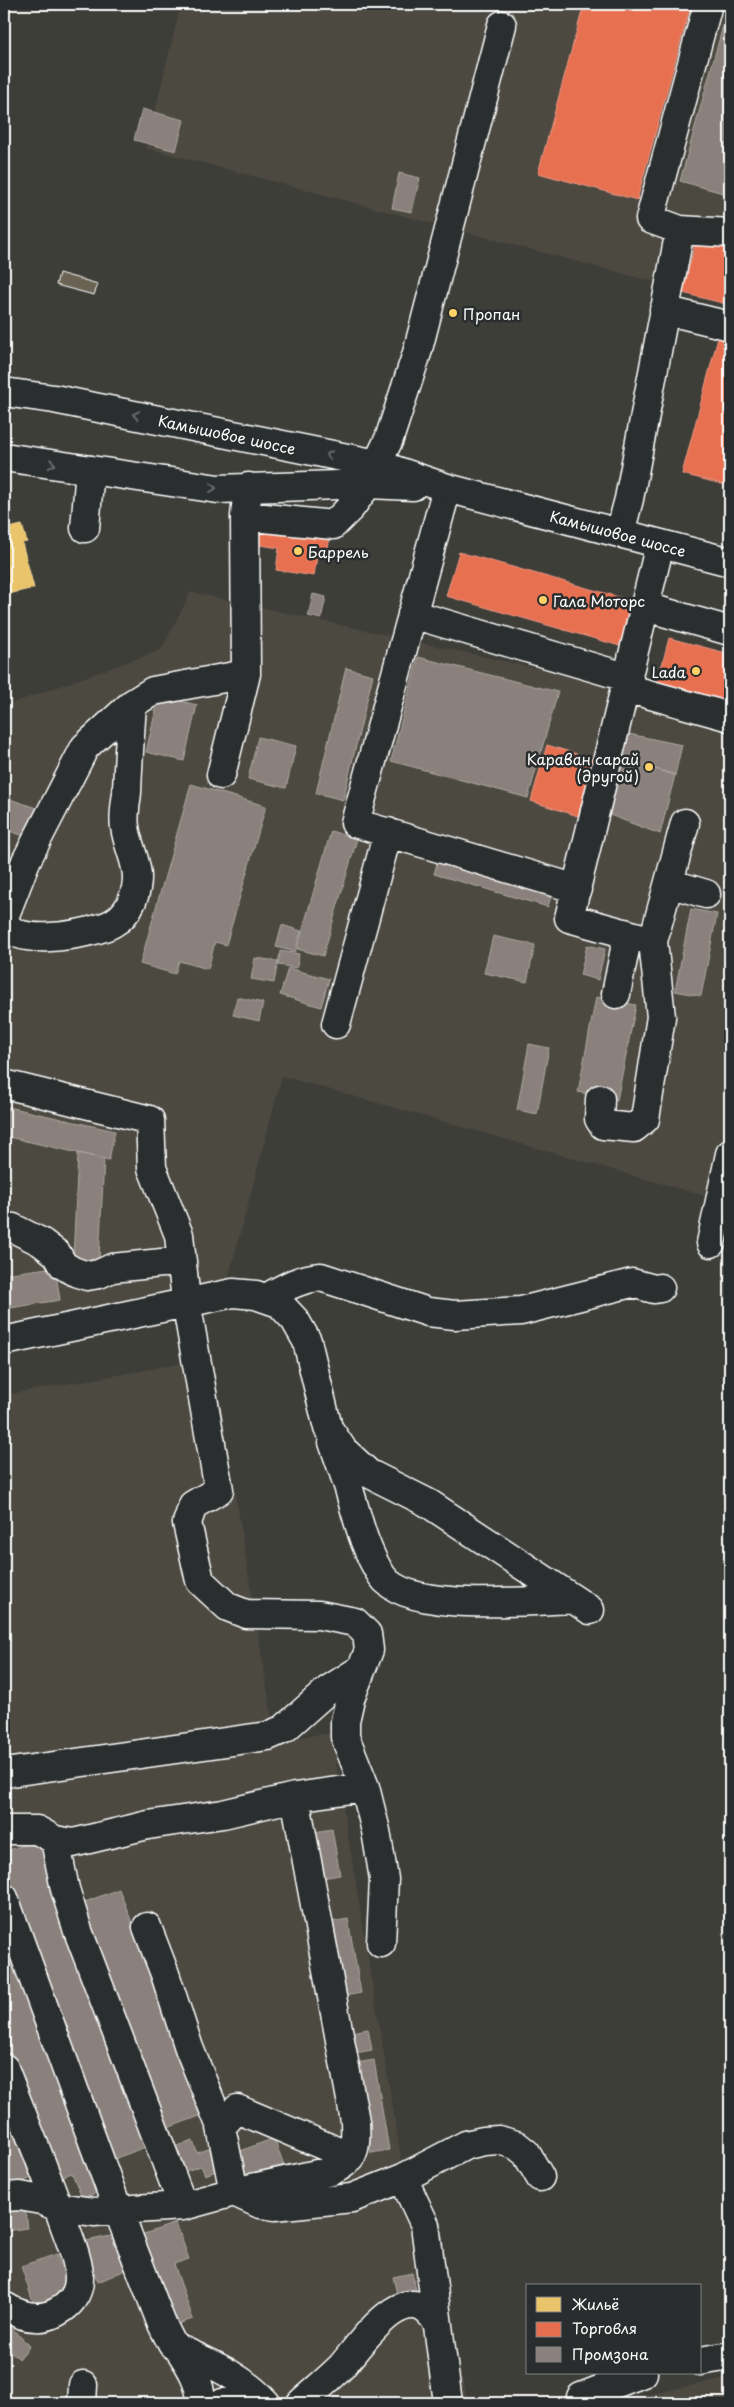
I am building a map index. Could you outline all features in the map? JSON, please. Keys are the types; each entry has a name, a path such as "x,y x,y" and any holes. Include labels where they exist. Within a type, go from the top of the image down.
{"main road":[{"path":"708,4 650,219 680,230 730,234"},
{"path":"245,516 333,525 351,507 372,474 389,439 417,354 502,25"},
{"path":"620,533 629,499 680,230"},
{"path":"664,310 730,326"},
{"name":"Камышовое шоссе","path":"4,392 83,405 372,474 447,488 730,562"},
{"name":"Камышовое шоссе","path":"4,457 218,489 372,474"},
{"path":"85,528 90,470"},
{"path":"221,775 246,674 245,516 248,487"},
{"path":"447,488 440,520 412,614 355,823 577,889"},
{"path":"640,938 569,918 660,544"},
{"path":"646,607 730,631"},
{"path":"412,614 730,718"},
{"path":"132,704 125,827 135,857 138,878 133,900 124,915 112,924 72,936 29,936 10,930 5,923 5,915 26,861 85,747 132,704 153,692 246,674"},
{"path":"616,994 640,938 669,883 685,823"},
{"path":"336,1024 388,832"},
{"path":"669,883 706,894"},
{"path":"600,1099 599,1119 603,1125 634,1128 645,1119 661,1017 640,938"},
{"path":"4,1084 150,1120 152,1168 179,1235 186,1301 219,1490 193,1505 187,1524 200,1581 228,1607 246,1614 318,1615 355,1622 367,1634 369,1650 345,1720 345,1736 365,1787 376,1830 384,1879 381,1943"},
{"path":"712,1243 730,1154"},
{"path":"4,1227 13,1228 40,1242 57,1254 68,1268 87,1276 112,1268 182,1261"},
{"path":"266,1298 306,1278 322,1277 428,1312 455,1315 521,1311 632,1283 654,1289 660,1288"},
{"path":"4,1341 186,1301 233,1293 256,1295 279,1303 296,1320 307,1340 328,1428 364,1541 384,1578 403,1591 426,1600 581,1604 428,1503 368,1473 342,1450 328,1428"},
{"path":"4,1773 268,1736 284,1729 328,1690 361,1669"},
{"path":"4,1830 37,1830 55,1840 73,1843 148,1826 223,1814 295,1797 365,1787"},
{"path":"4,2197 20,2196 41,2200 58,2207 94,2212 183,2206 234,2192 330,2171 343,2166 351,2157 356,2144 355,2121 295,1797"},
{"path":"55,1840 65,1888 78,1932 183,2206"},
{"path":"4,1898 118,2210 161,2322 172,2344 223,2369 251,2388 266,2403"},
{"path":"146,1927 165,1974 189,2048 221,2127 234,2192"},
{"path":"4,2068 58,2207 77,2262 79,2280 76,2295 68,2305 48,2316 34,2318 18,2315 4,2306"},
{"path":"221,2127 237,2109 351,2157"},
{"path":"234,2192 260,2204 295,2205 352,2198 404,2178 466,2144 499,2140 516,2145 526,2152 540,2177"},
{"path":"404,2178 425,2225 448,2403"},
{"path":"301,2403 332,2375 380,2321 395,2310 404,2305 423,2307 430,2312 436,2321"},
{"path":"179,2349 199,2384 201,2403"},
{"path":"702,2361 730,2356"},
{"path":"578,2400 593,2374"},
{"path":"578,2400 641,2374"},
{"path":"223,2403 241,2401 256,2403"}],"shaded area":[{"path":"181,4 730,4 730,299 647,280 146,148"},
{"path":"191,592 626,688 730,714 730,1171 723,1201 282,1076 225,1290 4,1327 4,706 161,650"},
{"path":"213,1358 274,1730 4,1772 4,1395"},
{"path":"331,1733 404,2176 469,2403 4,2403 4,1775"},
{"path":"730,2377 730,2403 611,2403"}],"building: Жильё":[{"path":"22,525 27,542 22,543 34,588 4,595 4,529"}],"building: Торговля":[{"path":"584,4 691,4 637,200 538,173"},
{"path":"696,239 730,248 730,305 683,293"},
{"path":"720,330 730,332 730,486 682,474"},
{"name":"Баррель","path":"257,526 330,538 327,552 318,550 314,576 276,570 279,548 254,544"},
{"name":"Гала Моторс","path":"459,552 640,603 627,648 446,596"},
{"name":"Lada","path":"669,638 730,654 730,703 656,688"},
{"path":"547,745 593,759 578,816 531,801"}],"building: Промзона":[{"path":"730,4 730,195 680,181"},
{"path":"142,109 184,120 176,151 134,140"},
{"path":"399,173 420,178 412,212 392,208"},
{"path":"313,594 326,597 321,619 308,616"},
{"path":"418,657 558,692 528,798 391,761"},
{"path":"346,668 373,675 343,800 316,793"},
{"path":"159,696 197,705 184,761 146,752"},
{"path":"629,734 682,745 675,775 623,759"},
{"path":"258,737 296,746 286,788 248,779"},
{"path":"623,759 675,775 660,834 607,814"},
{"path":"191,784 266,806 226,945 215,942 208,969 179,961 175,974 140,964"},
{"path":"4,797 42,810 32,839 4,829"},
{"path":"331,831 357,839 323,956 297,949"},
{"path":"439,856 553,889 548,907 434,874"},
{"path":"691,909 717,914 701,996 675,991"},
{"path":"282,925 301,931 295,952 276,947"},
{"path":"493,936 535,945 527,982 484,973"},
{"path":"587,945 605,949 598,980 580,975"},
{"path":"280,951 299,954 297,968 278,965"},
{"path":"255,958 278,961 274,983 251,979"},
{"path":"288,968 329,979 321,1007 280,995"},
{"path":"237,997 263,1003 259,1021 233,1015"},
{"path":"596,997 636,1005 617,1100 578,1092"},
{"path":"529,1044 549,1048 537,1114 517,1110"},
{"path":"4,1106 115,1131 109,1160 4,1136"},
{"path":"78,1153 104,1159 99,1260 73,1259"},
{"path":"55,1267 60,1300 4,1309 4,1274"},
{"path":"332,1829 340,1875 322,1878 314,1832"},
{"path":"38,1840 151,2145 111,2160 4,1868 4,1852"},
{"path":"119,1889 205,2114 165,2129 80,1904"},
{"path":"348,1919 361,1993 345,1996 332,1922"},
{"path":"4,1922 102,2191 82,2198 72,2173 58,2178 4,2045"},
{"path":"368,2029 372,2050 355,2053 351,2032"},
{"path":"374,2060 389,2150 371,2153 356,2063"},
{"path":"4,2091 35,2177 4,2188"},
{"path":"274,2138 284,2165 248,2178 238,2152"},
{"path":"193,2141 197,2153 214,2147 222,2169 205,2175 201,2166 183,2172 174,2147"},
{"path":"25,2208 28,2228 4,2231 4,2211"},
{"path":"176,2223 189,2259 174,2264 193,2319 175,2325 141,2235"},
{"path":"121,2234 135,2266 98,2282 81,2242"},
{"path":"57,2254 70,2293 34,2305 21,2266"},
{"path":"412,2273 417,2294 398,2298 393,2277"},
{"path":"4,2321 30,2346 19,2359 4,2345"}],"building: Прочее":[{"path":"59,273 98,284 94,295 56,285"}],"place":[{"name":"Пропан","path":"453,313"},
{"name":"Баррель","path":"298,551"},
{"name":"Гала Моторс","path":"543,600"},
{"name":"Lada","path":"696,671"},
{"name":"Караван сарай (другой)","path":"649,767"}]}
